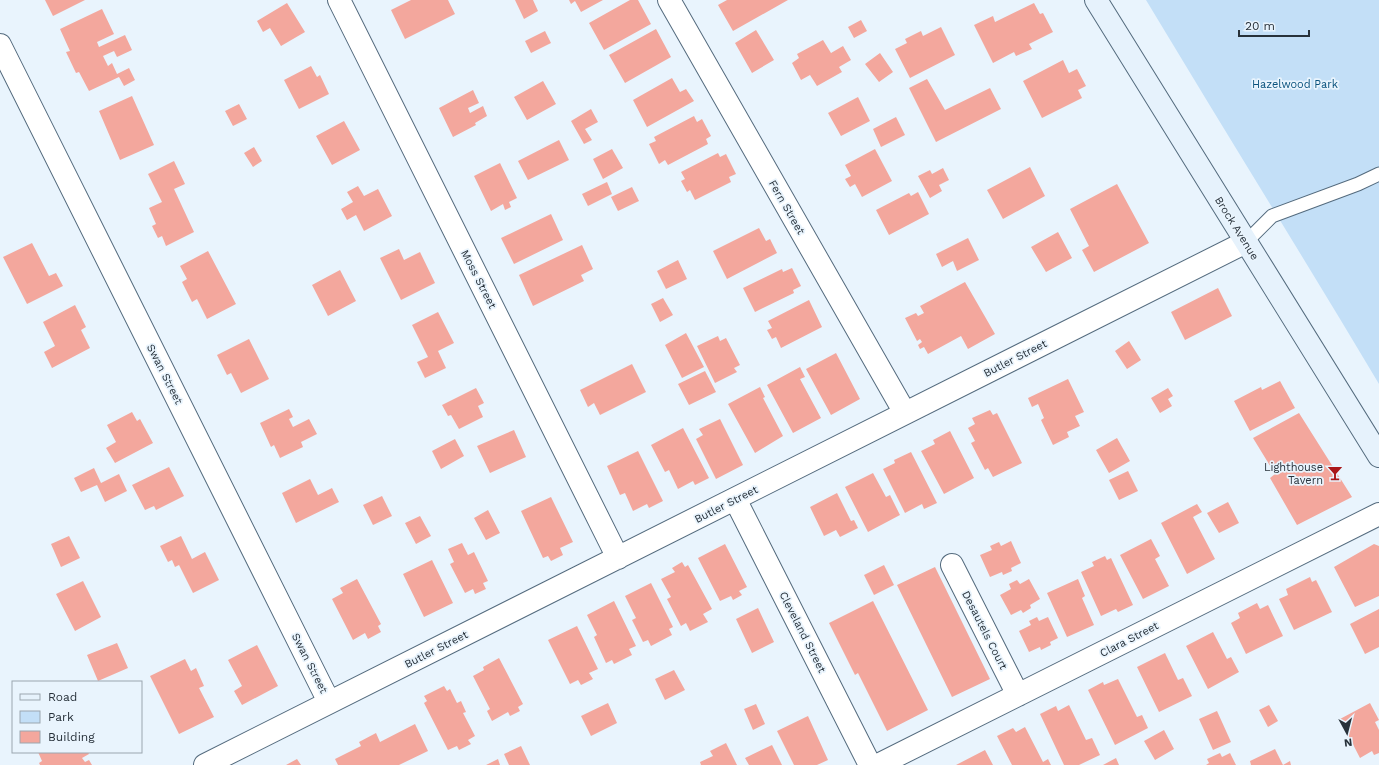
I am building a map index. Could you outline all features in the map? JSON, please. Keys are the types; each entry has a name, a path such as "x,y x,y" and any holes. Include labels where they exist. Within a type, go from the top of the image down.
{"main road":[{"name":"Brock Avenue","path":"1096,0 1379,456"}],"street":[{"name":"Moss Street","path":"339,0 618,558"},
{"name":"Fern Street","path":"669,0 905,413"},
{"name":"Swan Street","path":"0,45 330,702"},
{"name":"Butler Street","path":"205,765 1246,242"},
{"name":"Cleveland Street","path":"735,499 870,765"},
{"name":"Clara Street","path":"878,765 1379,514"},
{"name":"Desautels Court","path":"952,565 1018,695"}],"lane":[{"path":"1246,242 1272,216 1358,184 1379,174"}],"green space":[{"name":"Hazelwood Park","path":"1146,0 1379,0 1379,384 1321,288"}],"building":[{"path":"45,0 85,0 53,16"},
{"path":"411,0 448,0 455,14 405,39 391,10"},
{"path":"515,0 533,0 538,11 524,19"},
{"path":"569,0 603,0 581,12 575,1 571,4"},
{"path":"630,0 638,0 651,24 604,50 589,23"},
{"path":"727,0 788,0 733,31 718,5"},
{"path":"287,3 305,32 281,46 270,28 263,32 257,21"},
{"path":"1034,3 1040,14 1043,13 1053,32 1029,44 1032,49 1016,56 1014,52 993,63 974,25 993,16 995,22"},
{"path":"102,9 114,34 97,42 99,47 125,35 132,50 117,57 114,51 103,56 108,66 112,63 117,74 129,68 135,80 124,86 119,77 89,91 79,72 76,73 66,52 70,51 60,29"},
{"path":"861,20 867,31 854,38 848,27"},
{"path":"941,27 955,55 910,78 895,49 907,43 905,39 921,31 923,36"},
{"path":"656,29 671,57 625,83 609,55"},
{"path":"756,30 774,60 752,73 735,43"},
{"path":"545,31 551,43 531,53 525,41"},
{"path":"823,40 831,53 843,46 851,60 839,67 842,72 817,86 810,75 801,80 792,63 799,58 797,54"},
{"path":"880,53 893,72 879,82 865,64"},
{"path":"1063,60 1069,73 1077,69 1086,86 1078,90 1082,98 1042,118 1023,81"},
{"path":"311,66 317,77 320,75 329,94 299,109 284,80"},
{"path":"672,78 680,92 686,89 694,101 647,127 633,100"},
{"path":"927,79 945,110 990,88 1001,109 936,142 909,88"},
{"path":"543,81 556,104 527,120 514,97"},
{"path":"473,90 479,103 468,108 470,113 483,106 487,116 475,123 476,125 453,137 439,108"},
{"path":"132,96 154,145 120,160 99,111"},
{"path":"858,97 870,121 841,136 828,113"},
{"path":"239,104 247,119 233,126 225,111"},
{"path":"591,109 598,122 585,129 592,140 584,144 571,121"},
{"path":"694,116 697,122 702,119 711,136 706,139 708,144 668,165 665,160 659,164 649,144 656,141 654,137"},
{"path":"896,117 905,135 881,147 873,129"},
{"path":"344,121 360,150 332,165 316,136"},
{"path":"559,140 569,160 528,180 518,161"},
{"path":"254,147 262,161 253,167 244,153"},
{"path":"612,149 623,168 603,179 593,159"},
{"path":"875,149 892,181 862,197 855,184 850,187 845,179 851,176 845,165"},
{"path":"718,153 720,157 726,154 736,174 729,177 731,182 695,200 690,190 687,192 681,181 685,179 681,172"},
{"path":"174,161 185,184 174,189 194,232 166,246 162,236 158,238 152,226 156,224 149,208 162,202 148,174"},
{"path":"500,163 517,198 509,202 511,207 505,210 503,204 491,211 474,176"},
{"path":"1030,167 1045,196 1003,219 987,190"},
{"path":"943,168 949,180 939,185 942,191 930,198 918,176 930,170 932,174"},
{"path":"607,182 612,194 588,206 582,194"},
{"path":"1117,184 1149,243 1094,272 1082,250 1089,246 1070,209"},
{"path":"358,186 364,196 378,189 392,216 364,231 356,215 347,220 341,209 353,202 347,192"},
{"path":"632,187 639,201 618,211 611,197"},
{"path":"918,192 929,214 889,235 876,210 909,193 911,196"},
{"path":"551,214 563,240 514,264 501,238"},
{"path":"759,228 766,241 770,239 777,253 727,279 713,251"},
{"path":"1058,232 1072,258 1046,272 1031,247"},
{"path":"968,238 979,260 957,271 953,261 942,267 936,254"},
{"path":"32,243 49,276 56,273 63,286 27,304 3,257"},
{"path":"582,245 593,269 581,275 584,281 533,306 519,275"},
{"path":"399,249 404,260 420,252 435,283 401,300 380,258"},
{"path":"208,251 236,304 207,319 197,299 192,302 182,282 187,279 180,266"},
{"path":"678,260 687,279 666,289 657,271"},
{"path":"792,268 801,286 793,290 794,293 755,312 743,288 782,269 783,272"},
{"path":"340,270 356,301 328,316 312,285"},
{"path":"965,282 995,334 968,349 961,336 928,354 924,347 920,349 918,345 922,342 920,339 917,341 905,318 916,313 918,316 924,313 920,306"},
{"path":"1218,288 1232,316 1185,340 1171,312"},
{"path":"663,298 673,315 660,322 651,304"},
{"path":"809,300 822,327 781,348 776,337 772,339 767,330 772,328 768,321"},
{"path":"75,305 86,327 81,330 90,348 52,368 44,352 55,346 43,322"},
{"path":"438,312 454,343 438,351 446,368 425,378 417,362 428,357 412,325"},
{"path":"686,333 704,367 682,378 665,345"},
{"path":"718,336 720,341 726,338 740,365 734,368 737,372 715,383 697,346"},
{"path":"249,339 269,379 241,393 231,373 227,375 217,355"},
{"path":"1129,341 1141,360 1127,369 1115,351"},
{"path":"836,353 860,399 831,415 806,369"},
{"path":"632,364 646,392 600,415 594,403 588,407 580,390"},
{"path":"800,367 805,377 800,379 821,418 793,433 767,385"},
{"path":"705,371 716,392 689,405 678,384"},
{"path":"1068,379 1084,412 1075,416 1080,426 1067,432 1069,437 1053,445 1041,420 1044,418 1038,404 1032,407 1028,398"},
{"path":"1280,381 1295,408 1250,431 1234,401 1261,387 1262,390"},
{"path":"760,387 765,397 763,398 783,436 755,453 728,404"},
{"path":"476,388 484,403 478,406 483,417 459,429 451,415 448,416 442,405"},
{"path":"1168,388 1173,396 1168,399 1172,406 1160,413 1151,398"},
{"path":"289,409 293,417 289,419 293,427 309,419 317,434 301,442 303,447 280,458 274,445 271,447 260,423"},
{"path":"990,410 993,415 997,413 1022,463 993,477 988,468 985,470 971,443 975,441 968,428 975,424 972,418"},
{"path":"132,412 137,421 140,419 153,443 115,463 106,448 116,442 107,425"},
{"path":"1299,413 1352,497 1297,525 1270,478 1275,474 1253,438"},
{"path":"720,419 743,465 716,479 696,439 703,435 699,429"},
{"path":"683,428 709,478 695,485 693,481 678,489 669,470 665,472 651,445"},
{"path":"514,430 526,457 490,473 477,446"},
{"path":"950,431 974,478 944,494 921,451 935,444 933,440"},
{"path":"1117,438 1130,461 1109,473 1096,450"},
{"path":"455,439 464,456 441,469 432,451"},
{"path":"638,451 663,501 649,508 647,504 633,511 625,493 620,495 607,466"},
{"path":"911,452 937,503 924,509 922,504 905,513 883,469 895,463 894,460"},
{"path":"169,467 184,496 156,510 154,506 145,510 132,485"},
{"path":"94,468 101,483 119,474 127,491 105,502 97,485 81,492 74,478"},
{"path":"1128,471 1138,491 1119,500 1109,480"},
{"path":"873,473 886,497 890,495 900,515 868,532 845,487"},
{"path":"310,479 318,495 332,488 339,502 296,523 282,493"},
{"path":"837,493 851,521 854,520 858,528 840,537 836,530 824,536 810,507"},
{"path":"382,496 392,516 373,525 363,505"},
{"path":"551,497 573,542 560,548 563,555 551,561 548,556 543,558 521,511"},
{"path":"1228,502 1239,523 1219,533 1207,513"},
{"path":"1197,504 1202,512 1193,517 1215,559 1187,574 1161,523"},
{"path":"488,510 500,533 486,540 474,518"},
{"path":"420,516 431,536 416,544 405,523"},
{"path":"69,536 80,558 61,567 51,544"},
{"path":"181,536 192,559 205,552 219,580 193,593 179,565 175,567 172,560 168,562 160,546"},
{"path":"1151,539 1160,556 1155,559 1169,586 1143,599 1120,555"},
{"path":"1011,541 1021,563 1011,568 1012,571 1003,575 1002,572 990,577 980,555 992,550 990,546 999,542 1001,546"},
{"path":"462,543 468,555 474,552 488,581 483,583 486,589 475,594 473,589 465,593 450,564 454,562 448,549"},
{"path":"725,544 747,587 739,591 742,595 733,600 731,596 720,601 698,558"},
{"path":"1374,544 1379,546 1379,596 1355,607 1334,567"},
{"path":"1105,556 1107,560 1111,558 1133,605 1118,612 1116,609 1101,616 1081,572 1094,566 1092,562"},
{"path":"432,560 453,603 424,617 403,574"},
{"path":"682,562 685,567 688,565 712,609 703,614 708,622 690,631 686,623 681,626 667,599 671,597 661,579 675,572 672,568"},
{"path":"884,565 894,585 874,595 864,575"},
{"path":"935,567 990,679 952,697 897,585"},
{"path":"1310,577 1312,582 1316,580 1332,612 1294,630 1279,599 1288,595 1286,589"},
{"path":"357,579 381,624 378,626 381,632 368,639 365,633 353,640 332,599 343,593 340,588"},
{"path":"1029,579 1040,599 1030,605 1031,608 1023,613 1021,610 1011,615 1000,595 1011,589 1009,584 1017,580 1020,584"},
{"path":"1078,579 1085,596 1082,598 1094,625 1067,637 1047,593"},
{"path":"83,581 101,617 75,631 56,594"},
{"path":"651,583 673,627 669,629 672,635 651,646 648,640 643,642 632,620 636,618 625,596"},
{"path":"614,601 636,646 629,649 632,655 614,664 612,660 606,663 594,637 597,635 587,615"},
{"path":"873,601 928,710 887,731 858,673 855,675 829,623"},
{"path":"1257,603 1260,609 1268,605 1283,636 1246,654 1231,623 1240,618 1238,613"},
{"path":"758,608 774,642 752,653 736,619"},
{"path":"1379,609 1379,647 1365,654 1350,624"},
{"path":"1037,617 1039,621 1048,617 1058,638 1050,642 1051,645 1041,650 1040,647 1029,652 1019,631 1031,625 1029,621"},
{"path":"577,626 598,669 589,673 593,679 581,685 578,680 570,684 548,640"},
{"path":"1213,632 1227,659 1231,657 1239,672 1208,689 1186,646"},
{"path":"117,643 128,668 98,681 87,655"},
{"path":"257,645 278,686 242,705 234,691 242,686 228,660"},
{"path":"1165,653 1178,680 1183,678 1192,696 1159,712 1137,667"},
{"path":"499,658 523,704 518,707 520,711 510,716 508,712 492,721 487,711 490,709 473,676 484,670 483,667"},
{"path":"185,659 191,671 196,668 204,686 199,688 214,717 179,734 150,676"},
{"path":"674,670 685,690 665,700 655,679"},
{"path":"1118,679 1137,717 1142,715 1148,728 1115,745 1088,690 1103,682 1104,685"},
{"path":"444,686 447,691 450,689 457,703 461,701 466,712 463,713 475,736 468,740 471,744 459,750 457,746 448,750 424,703 427,701 424,696"},
{"path":"608,703 617,723 591,736 581,716"},
{"path":"1370,703 1379,720 1375,722 1379,730 1379,753 1374,755 1372,751 1360,758 1340,719"},
{"path":"756,704 765,724 753,730 744,709"},
{"path":"1069,705 1086,740 1092,738 1100,755 1079,765 1064,765 1040,714 1056,706 1058,711"},
{"path":"1269,705 1278,721 1268,727 1259,710"},
{"path":"1217,711 1231,742 1213,750 1199,719"},
{"path":"808,716 828,760 817,765 794,765 777,731"},
{"path":"415,724 428,751 399,765 338,765 335,759 361,746 359,742 376,733 380,742"},
{"path":"1025,727 1043,762 1048,759 1051,765 1012,765 997,736 1013,728 1016,732"},
{"path":"1164,730 1174,749 1155,760 1144,741"},
{"path":"726,743 737,765 701,765 700,762 713,756 710,751"},
{"path":"772,745 782,765 749,765 745,758"},
{"path":"521,746 530,765 509,765 504,754"},
{"path":"1275,749 1283,765 1251,765 1250,761"},
{"path":"985,750 993,765 956,765"},
{"path":"38,753 88,753 82,758 85,762 89,760 92,765 40,765 39,763 42,761"},
{"path":"1220,753 1222,757 1230,753 1236,765 1206,765 1209,763 1207,759"},
{"path":"1116,758 1119,765 1103,765"},
{"path":"297,759 301,765 286,765"},
{"path":"498,759 500,765 486,765"},
{"path":"1290,761 1291,765 1283,765"}],"place":[{"name":"Lighthouse Tavern","path":"1335,473"}]}
